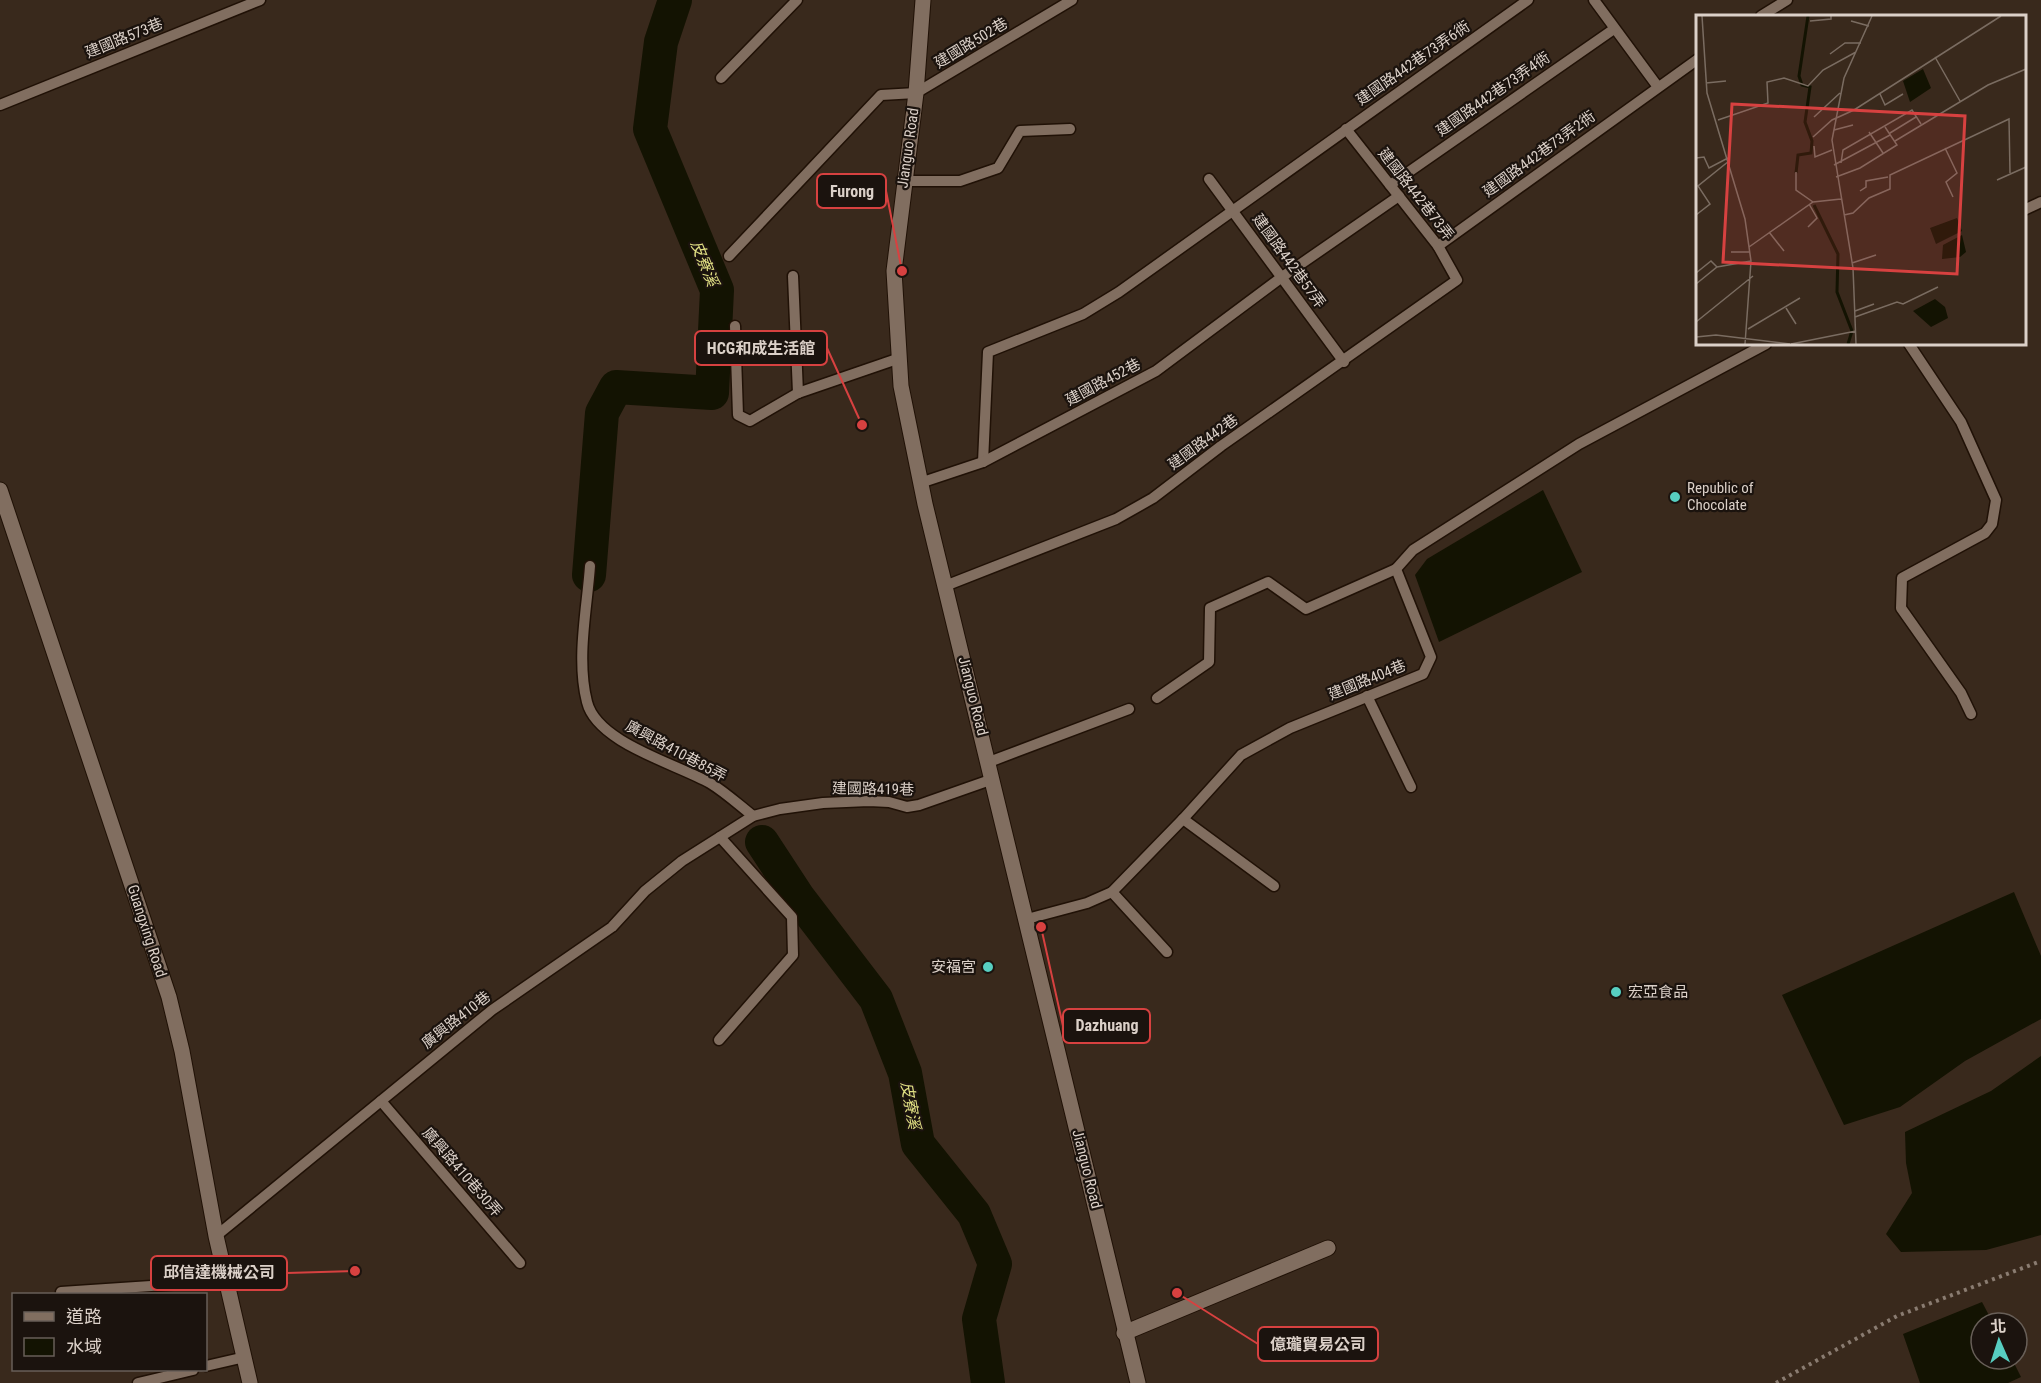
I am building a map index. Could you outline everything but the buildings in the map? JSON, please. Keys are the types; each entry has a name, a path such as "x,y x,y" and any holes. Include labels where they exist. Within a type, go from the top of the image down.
{"street":[{"name":"Jianguo Road","path":"923,0 916,93 903,181 894,271 897,359 920,483 1099,1215 1124,1333 1138,1383"},
{"name":"Guangxing Road","path":"1,498 169,997 182,1051 216,1236 250,1383"},
{"path":"1124,1333 1328,1248"}],"lane":[{"name":"建國路573巷","path":"0,105 260,0"},
{"path":"721,78 797,0"},
{"name":"建國路502巷","path":"916,93 1072,0"},
{"name":"建國路442巷73弄6衖","path":"983,462 988,352 1083,314 1119,292 1232,209 1528,0"},
{"path":"1594,0 1658,87"},
{"path":"1763,15 1787,0"},
{"name":"建國路442巷73弄4衖","path":"1390,184 1614,29"},
{"name":"建國路442巷73弄2衖","path":"1438,246 1696,60"},
{"path":"729,256 881,95 916,93"},
{"path":"903,181 960,181 998,168 1020,131 1070,129"},
{"name":"建國路442巷73弄","path":"1346,129 1438,246 1457,280"},
{"name":"建國路442巷57弄","path":"1209,179 1344,362"},
{"name":"建國路452巷","path":"920,483 983,462 1156,371 1282,277 1399,196"},
{"path":"2026,210 2041,202"},
{"path":"793,276 798,393"},
{"name":"建國路442巷","path":"945,586 1116,519 1153,498 1221,446 1344,362 1457,280"},
{"path":"735,326 738,415 750,422 798,393 897,359"},
{"path":"1157,698 1209,662 1210,608 1268,582 1306,609 1396,569 1413,550 1580,444 1764,345"},
{"path":"1910,345 1961,422 1996,500 1992,524 1985,533 1902,578 1900,586 1901,608 1961,693 1971,714"},
{"name":"廣興路410巷85弄","path":"590,566 583,670 587,704 599,723 616,737 710,783 753,816"},
{"name":"建國路404巷","path":"1027,919 1087,903 1112,892 1183,819 1240,755 1290,728 1423,674 1431,657 1396,569"},
{"path":"1367,696 1411,787"},
{"path":"989,762 1129,709"},
{"name":"建國路419巷","path":"720,837 753,816 780,808 869,801 890,802 907,807 919,806 993,780"},
{"path":"1183,819 1274,885"},
{"path":"718,1040 793,956 792,917 720,837"},
{"name":"廣興路410巷","path":"216,1236 492,1010 612,927 645,891 682,861 720,837"},
{"path":"1112,892 1167,952"},
{"name":"廣興路410巷30弄","path":"381,1101 520,1263"},
{"path":"61,1292 226,1281"},
{"path":"207,1366 245,1357"},
{"path":"138,1383 189,1371"}],"path":[{"path":"1776,1383 1898,1316 2041,1261"}],"water":[{"path":"1543,490 1582,572 1439,642 1415,575 1427,559"},
{"path":"2014,892 2041,956 2041,1019 1965,1061 1900,1107 1844,1125 1782,995"},
{"path":"2041,1056 2041,1235 1986,1250 1901,1252 1886,1234 1912,1193 1906,1163 1905,1132 1991,1091"},
{"path":"1982,1302 1987,1311 1969,1311 1969,1371 2018,1371 2021,1377 2008,1383 1920,1383 1903,1334"}],"waterway":[{"name":"皮寮溪","path":"589,575 602,413 616,387 712,393 717,290 650,129 661,42 675,0"},
{"name":"皮寮溪","path":"762,842 798,897 876,999 905,1073 918,1144 974,1214 995,1264 979,1319 988,1383"}],"place":[{"name":"Furong","path":"902,271"},
{"name":"HCG和成生活館","path":"862,425"},
{"name":"Republic of Chocolate","path":"1675,497"},
{"name":"Dazhuang","path":"1041,927"},
{"name":"安福宮","path":"988,967"},
{"name":"宏亞食品","path":"1616,992"},
{"name":"邱信達機械公司","path":"355,1271"},
{"name":"億瓏貿易公司","path":"1177,1293"}]}
